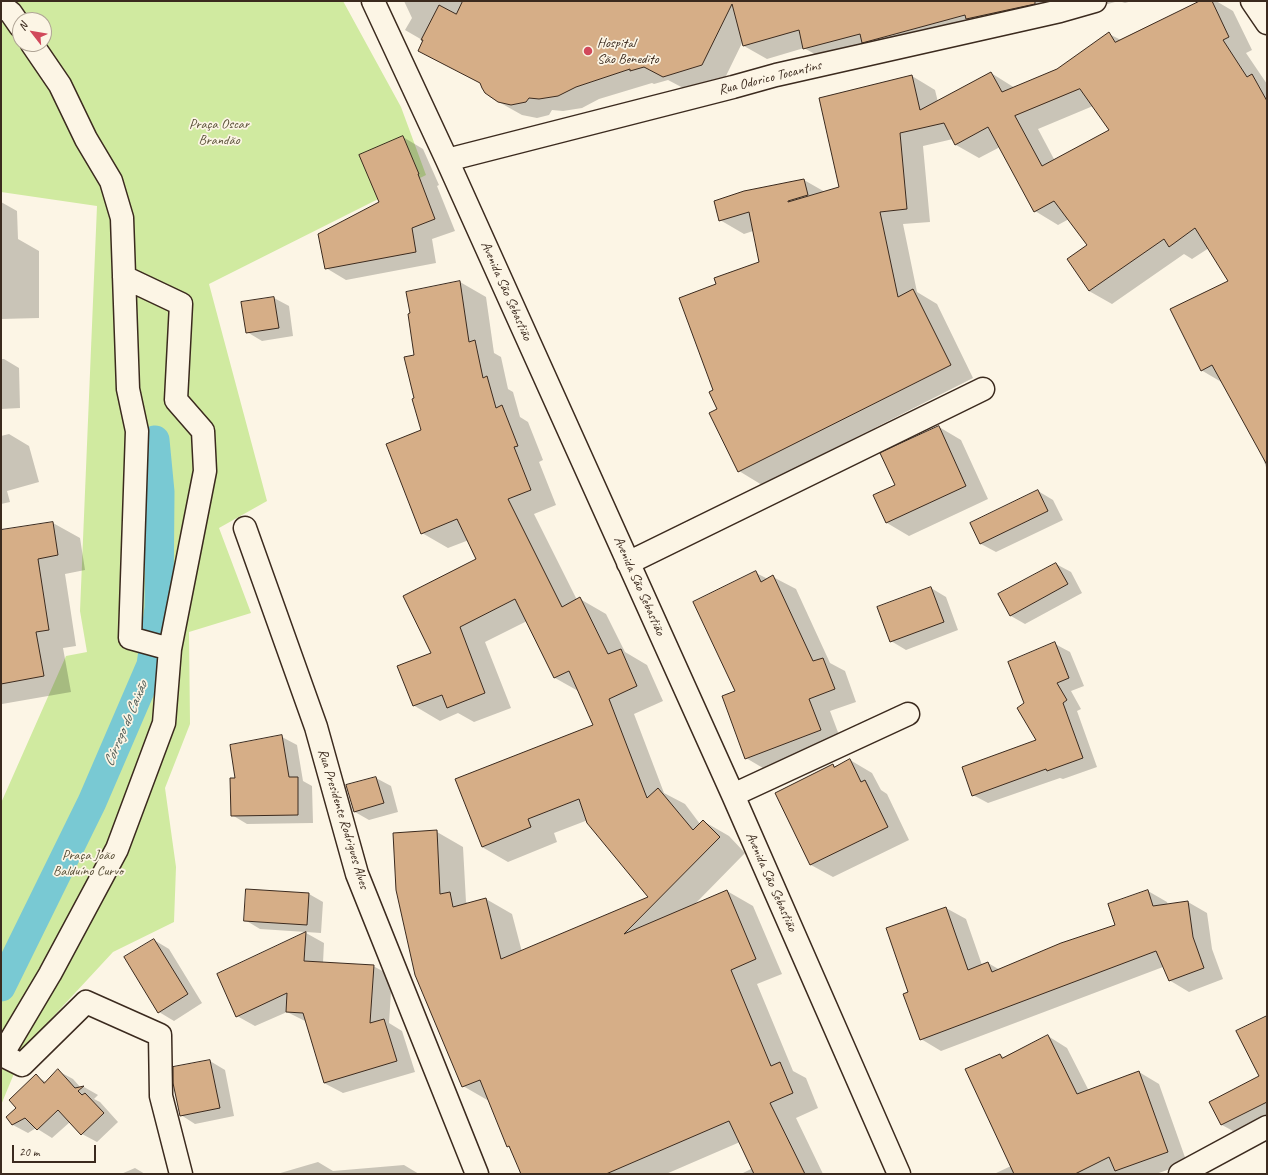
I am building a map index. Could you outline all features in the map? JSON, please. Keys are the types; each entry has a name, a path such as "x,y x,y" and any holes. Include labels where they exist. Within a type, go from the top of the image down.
{"street":[{"name":"Avenida São Sebastião","path":"373,1 447,160 733,794 900,1174"},
{"name":"Rua Odorico Tocantins","path":"447,160 776,75 1060,11 1095,1"},
{"path":"1252,1 1267,23"},
{"path":"1,5 12,14"},
{"path":"37,52 60,85 86,139 111,181 122,218 128,389 137,431 130,638 170,649"},
{"path":"124,277 181,304 176,400 203,431 205,471 170,649 164,723 117,849 50,974 1,1056 22,1065 86,1002 160,1035 161,1096 181,1174"},
{"path":"628,563 982,389"},
{"name":"Rua Presidente Rodrigues Alves","path":"245,528 316,727 357,874 477,1174"},
{"path":"733,794 908,714"},
{"path":"1180,1174 1267,1127"}],"green space":[{"path":"1,1 343,1 401,107 426,175 209,284 267,501 219,528 251,613 189,632 190,724 165,788 176,867 174,922 113,952 25,1047 1,1105 1,803 66,656 87,652 80,611 97,206 1,192"}],"building":[{"name":"Hospital São Benedito","path":"463,1 1035,1 1035,4 966,19 965,15 862,43 860,34 803,49 799,30 743,46 732,4 702,65 663,77 644,67 630,71 630,69 576,87 558,96 539,99 529,98 526,102 511,105 498,102 485,93 480,83 418,51 423,40 421,40 439,5 456,14"},
{"path":"1200,1 1212,1 1229,37 1223,40 1247,77 1252,74 1267,101 1267,465 1212,365 1201,371 1170,309 1228,281 1195,228 1169,247 1164,239 1089,291 1067,259 1087,245 1054,201 1034,212 988,127 955,145 944,123 900,133 907,209 880,212 898,297 913,289 951,365 738,472 709,413 717,409 709,392 713,390 679,298 716,284 714,278 759,262 749,212 719,221 714,201 744,191 804,179 808,195 788,202 839,187 819,98 912,75 920,110 991,72 1002,92 1057,69 1109,32 1115,42","holes":["1080,89 1109,130 1042,166 1015,116"]},
{"path":"403,136 419,174 435,219 412,228 416,252 325,269 318,234 379,202 359,155"},
{"path":"460,281 469,342 475,340 483,378 487,376 496,408 502,405 518,446 514,447 531,490 508,499 562,607 580,597 608,654 621,649 637,686 609,699 647,798 658,788 693,830 703,820 720,837 624,934 727,890 756,959 731,970 771,1066 780,1062 793,1093 770,1103 805,1174 754,1174 729,1121 606,1174 521,1174 509,1146 507,1147 480,1080 462,1087 415,975 396,890 393,833 437,830 440,894 450,892 453,907 486,898 501,959 648,897 587,823 579,799 528,819 531,827 482,847 455,779 593,725 569,671 554,678 515,599 460,627 485,693 447,708 442,695 413,706 397,666 431,653 403,596 476,559 457,519 421,534 386,444 421,430 412,399 414,398 404,357 414,355 408,314 410,313 406,292"},
{"path":"274,297 279,328 246,333 241,302"},
{"path":"939,426 966,486 886,523 873,495 895,485 880,453"},
{"path":"1038,490 1048,511 980,544 970,523"},
{"path":"53,522 58,555 38,559 49,630 36,632 44,676 1,684 1,530"},
{"path":"1056,563 1068,584 1010,616 998,594"},
{"path":"756,571 761,582 773,575 813,661 823,658 835,689 809,699 821,730 745,759 722,696 735,691 693,602"},
{"path":"931,587 944,622 890,642 877,607"},
{"path":"1055,642 1069,678 1057,683 1067,700 1063,703 1083,758 1047,771 1046,769 972,796 962,767 1036,740 1017,708 1024,703 1008,662"},
{"path":"282,735 289,777 298,777 298,815 231,816 230,778 235,778 230,745"},
{"path":"850,759 861,782 865,780 888,827 810,865 775,793 833,764 834,767"},
{"path":"376,777 384,803 354,812 346,785"},
{"path":"246,889 309,893 307,925 244,921"},
{"path":"1148,890 1153,906 1188,901 1193,937 1204,968 1169,981 1156,951 920,1040 903,994 908,992 886,928 946,907 968,970 988,962 992,972 1061,943 1115,925 1108,904"},
{"path":"306,932 304,961 374,965 370,1023 384,1019 397,1061 324,1083 303,1013 286,1012 287,993 236,1017 217,974"},
{"path":"154,939 188,994 158,1013 124,957"},
{"path":"1267,1016 1267,1102 1221,1125 1209,1102 1259,1076 1236,1031"},
{"path":"1048,1035 1077,1094 1139,1071 1168,1152 1115,1171 1109,1157 1075,1174 1014,1174 965,1069 1000,1054 1002,1058"},
{"path":"210,1060 220,1108 180,1116 173,1083 173,1067"},
{"path":"58,1069 75,1088 84,1086 78,1091 82,1095 85,1093 104,1113 81,1135 58,1110 37,1130 25,1118 12,1125 6,1117 16,1108 9,1100 36,1074 44,1083"}],"waterway":[{"name":"Córrego do Caixão","path":"1,987 92,802 151,665 159,608 160,492 155,440"}],"place":[{"name":"Hospital São Benedito","path":"588,51"}],"park label":[{"name":"Praça Oscar Brandão","path":"219,132"},
{"name":"Praça João Balduíno Curvo","path":"88,864"}]}
